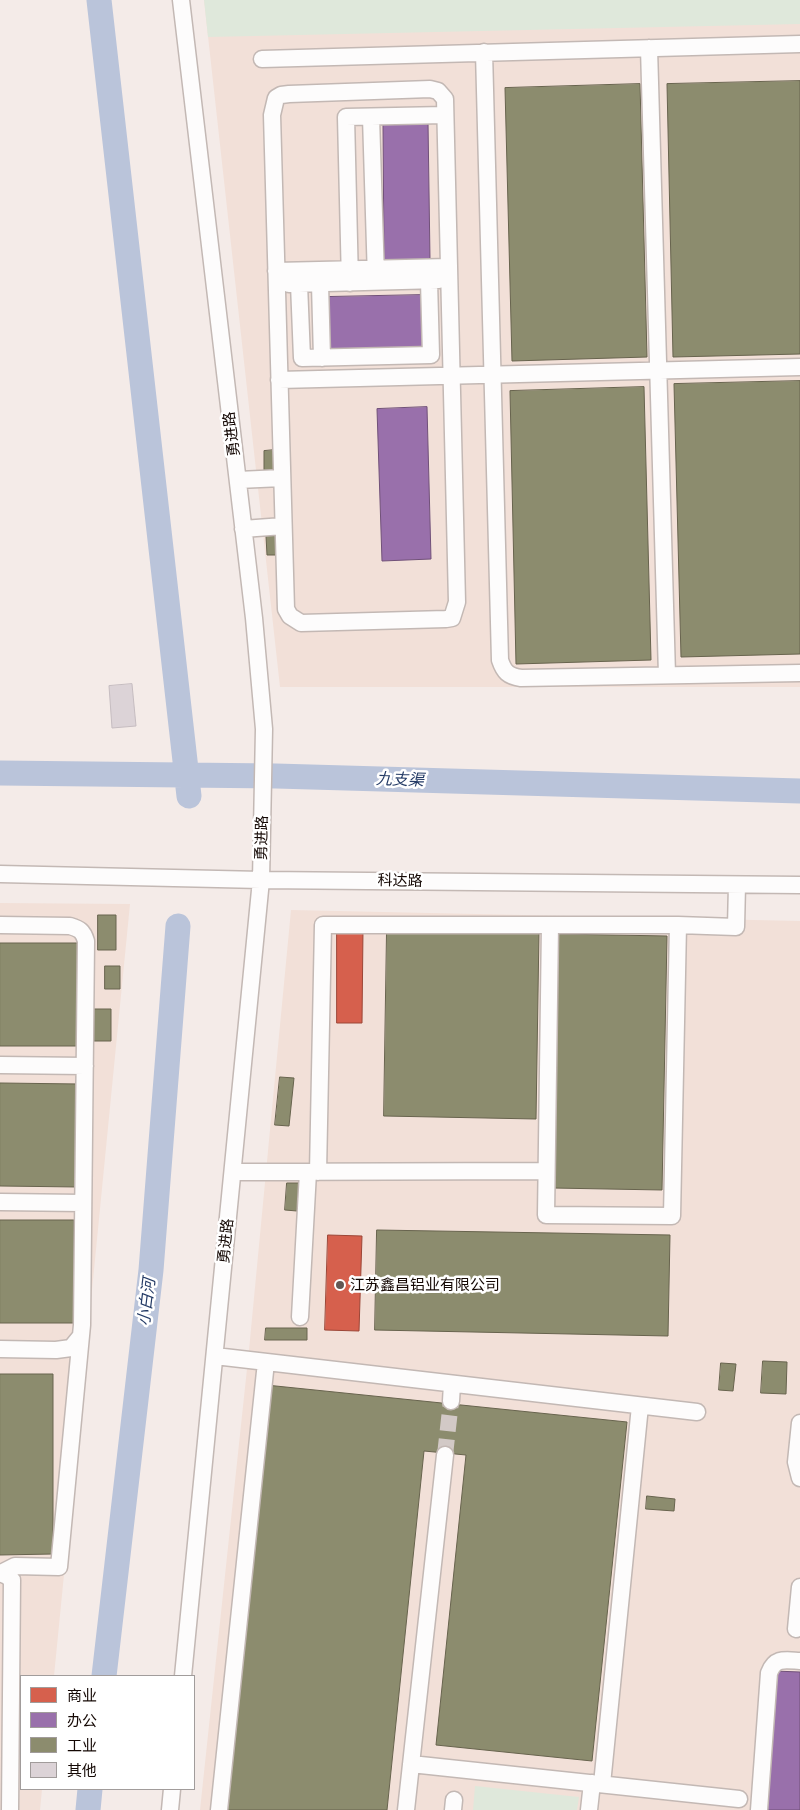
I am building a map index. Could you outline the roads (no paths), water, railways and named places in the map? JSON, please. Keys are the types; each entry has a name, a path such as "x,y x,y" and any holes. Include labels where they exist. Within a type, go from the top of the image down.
{"street":[{"name":"勇进路","path":"181,0 244,529 264,729 261,880 183,1675"},
{"path":"262,59 800,44"},
{"path":"649,48 667,675"},
{"path":"484,52 500,660 503,669 510,677 521,678 800,673"},
{"path":"430,89 438,92 444,99 445,115 457,602 452,618 446,620 308,624 294,620 286,609 272,115 276,98 289,94 430,89"},
{"path":"350,276 346,117 445,115"},
{"path":"371,117 376,275"},
{"path":"347,168 373,167"},
{"path":"348,212 374,212"},
{"path":"276,278 449,274"},
{"path":"376,275 429,281 449,274"},
{"path":"276,278 299,284 320,284 350,276"},
{"path":"299,284 302,358 322,358 431,355 429,281"},
{"path":"320,284 322,358"},
{"path":"368,356 370,377"},
{"path":"279,380 800,367"},
{"path":"238,480 282,478"},
{"path":"244,529 283,526"},
{"name":"科达路","path":"0,874 261,880 800,886"},
{"path":"300,1317 313,1172 323,925 678,925 736,927 737,885"},
{"path":"0,925 70,926 79,928 84,932 86,941 82,1325 59,1567 15,1566 1,1573"},
{"path":"550,925 546,1215 672,1216 678,925"},
{"path":"0,1065 85,1066"},
{"path":"233,1172 546,1171"},
{"path":"0,1202 83,1203"},
{"path":"0,1349 56,1350 71,1348 80,1336"},
{"path":"215,1356 697,1412"},
{"path":"219,1810 266,1362"},
{"path":"451,1401 452,1384"},
{"path":"589,1810 597,1783 640,1406"},
{"path":"800,1422 796,1462 800,1478"},
{"path":"406,1810 445,1455"},
{"path":"1,1573 12,1580 10,1810"},
{"path":"796,1629 800,1586"},
{"path":"759,1810 769,1673 772,1665 776,1662 783,1660 800,1661"},
{"path":"411,1764 739,1799"},
{"path":"170,1810 172,1790"}],"waterway":[{"path":"99,0 189,796"},
{"name":"九支渠","path":"0,773 276,776 800,791"},
{"name":"小白河","path":"104,1675 151,1270 178,926"},
{"name":"小白河","path":"88,1810 90,1790"}],"tunnel":[{"path":"445,1455 451,1401"}],"place":[{"name":"江苏鑫昌铝业有限公司","path":"340,1285"}]}
